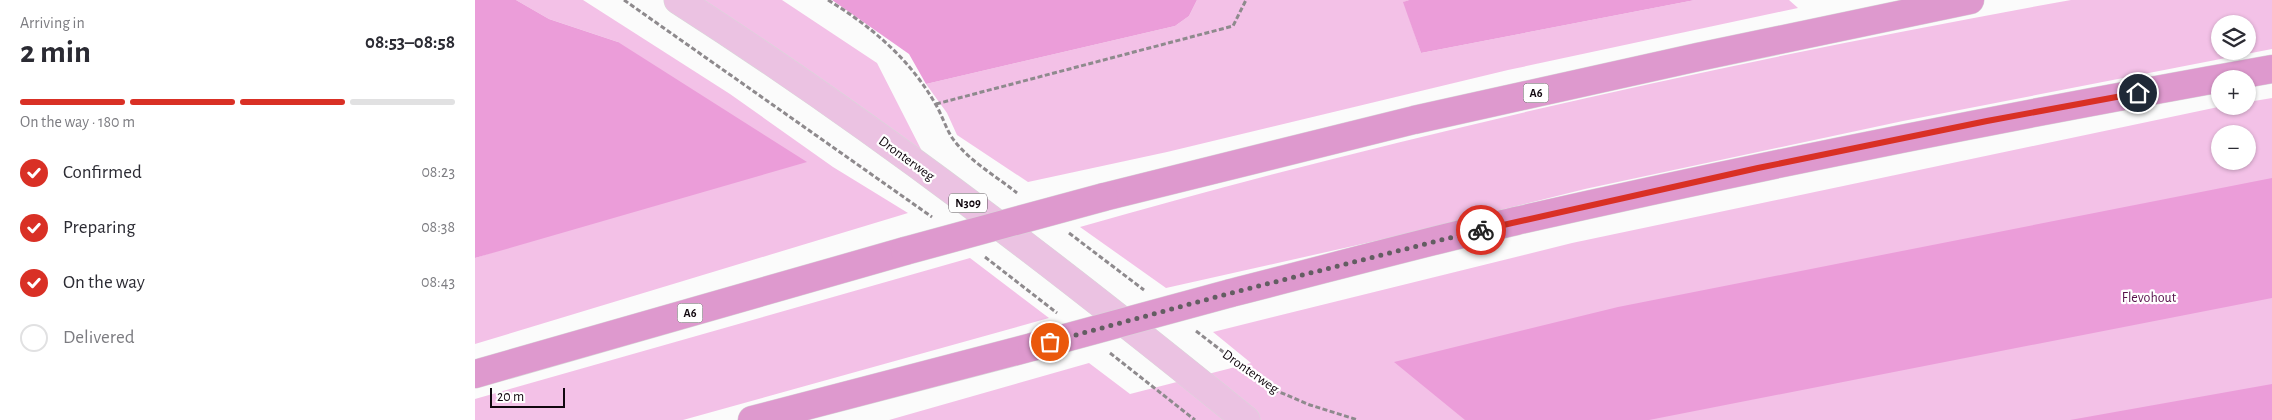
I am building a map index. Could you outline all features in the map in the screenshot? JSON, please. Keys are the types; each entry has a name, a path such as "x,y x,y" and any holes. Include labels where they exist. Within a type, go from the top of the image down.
{"highway":[{"name":"A6","path":"475,374 905,251 1105,197 1415,120 1698,57 1970,0"},
{"path":"752,420 1231,293 1514,222 1758,168 1987,121 2272,69"}],"main road":[{"name":"Dronterweg","path":"679,0 738,38 934,178 1178,365 1246,420"}],"path":[{"path":"624,0 939,222"},
{"path":"828,0 861,21 905,59 936,104 953,138 970,157 1017,193"},
{"path":"936,104 1233,26 1246,0"},
{"path":"1065,230 1152,297"},
{"path":"978,252 1065,319"},
{"name":"Dronterweg","path":"1191,327 1271,388 1310,405 1358,420"},
{"path":"1105,349 1195,420"}],"green space":[{"path":"475,0 516,0 549,19 618,42 807,162 475,258"},
{"path":"516,0 583,0 730,94 833,167 908,213 475,344 475,258 522,243 618,42 549,19"},
{"path":"703,0 782,0 877,63 927,161"},
{"path":"832,0 1197,0 1189,16 1175,26 926,84 909,54"},
{"path":"1197,0 1409,0 1404,2 1421,53 1695,0 1789,0 1798,8 1508,70 1167,152 1028,182 957,135 947,113 926,84 1175,26 1189,16"},
{"path":"1409,0 1695,0 1421,53 1403,2"},
{"path":"2071,0 2272,0 2272,49 2256,52 2256,15 2211,15 2211,60 2216,60 1903,121 1585,189 1380,240 1166,288 1080,227 1203,193 1449,130 1573,101 1822,48"},
{"name":"Flevohout","path":"2272,98 2272,420 889,420 1089,363 1130,394 1251,363 1213,332 1572,243 2211,109 2211,115 2256,115 2256,101"},
{"path":"2272,178 2272,298 1649,420 1465,420 1394,362 1618,307"},
{"path":"970,258 1049,318 683,420 475,420 475,399"},
{"path":"2272,384 2272,420 2070,420"}],"way so far":[{"path":"1050,342 1231,293 1481,230"}],"route":[{"path":"1481,230 1758,168 1987,121 2138,93"}]}
